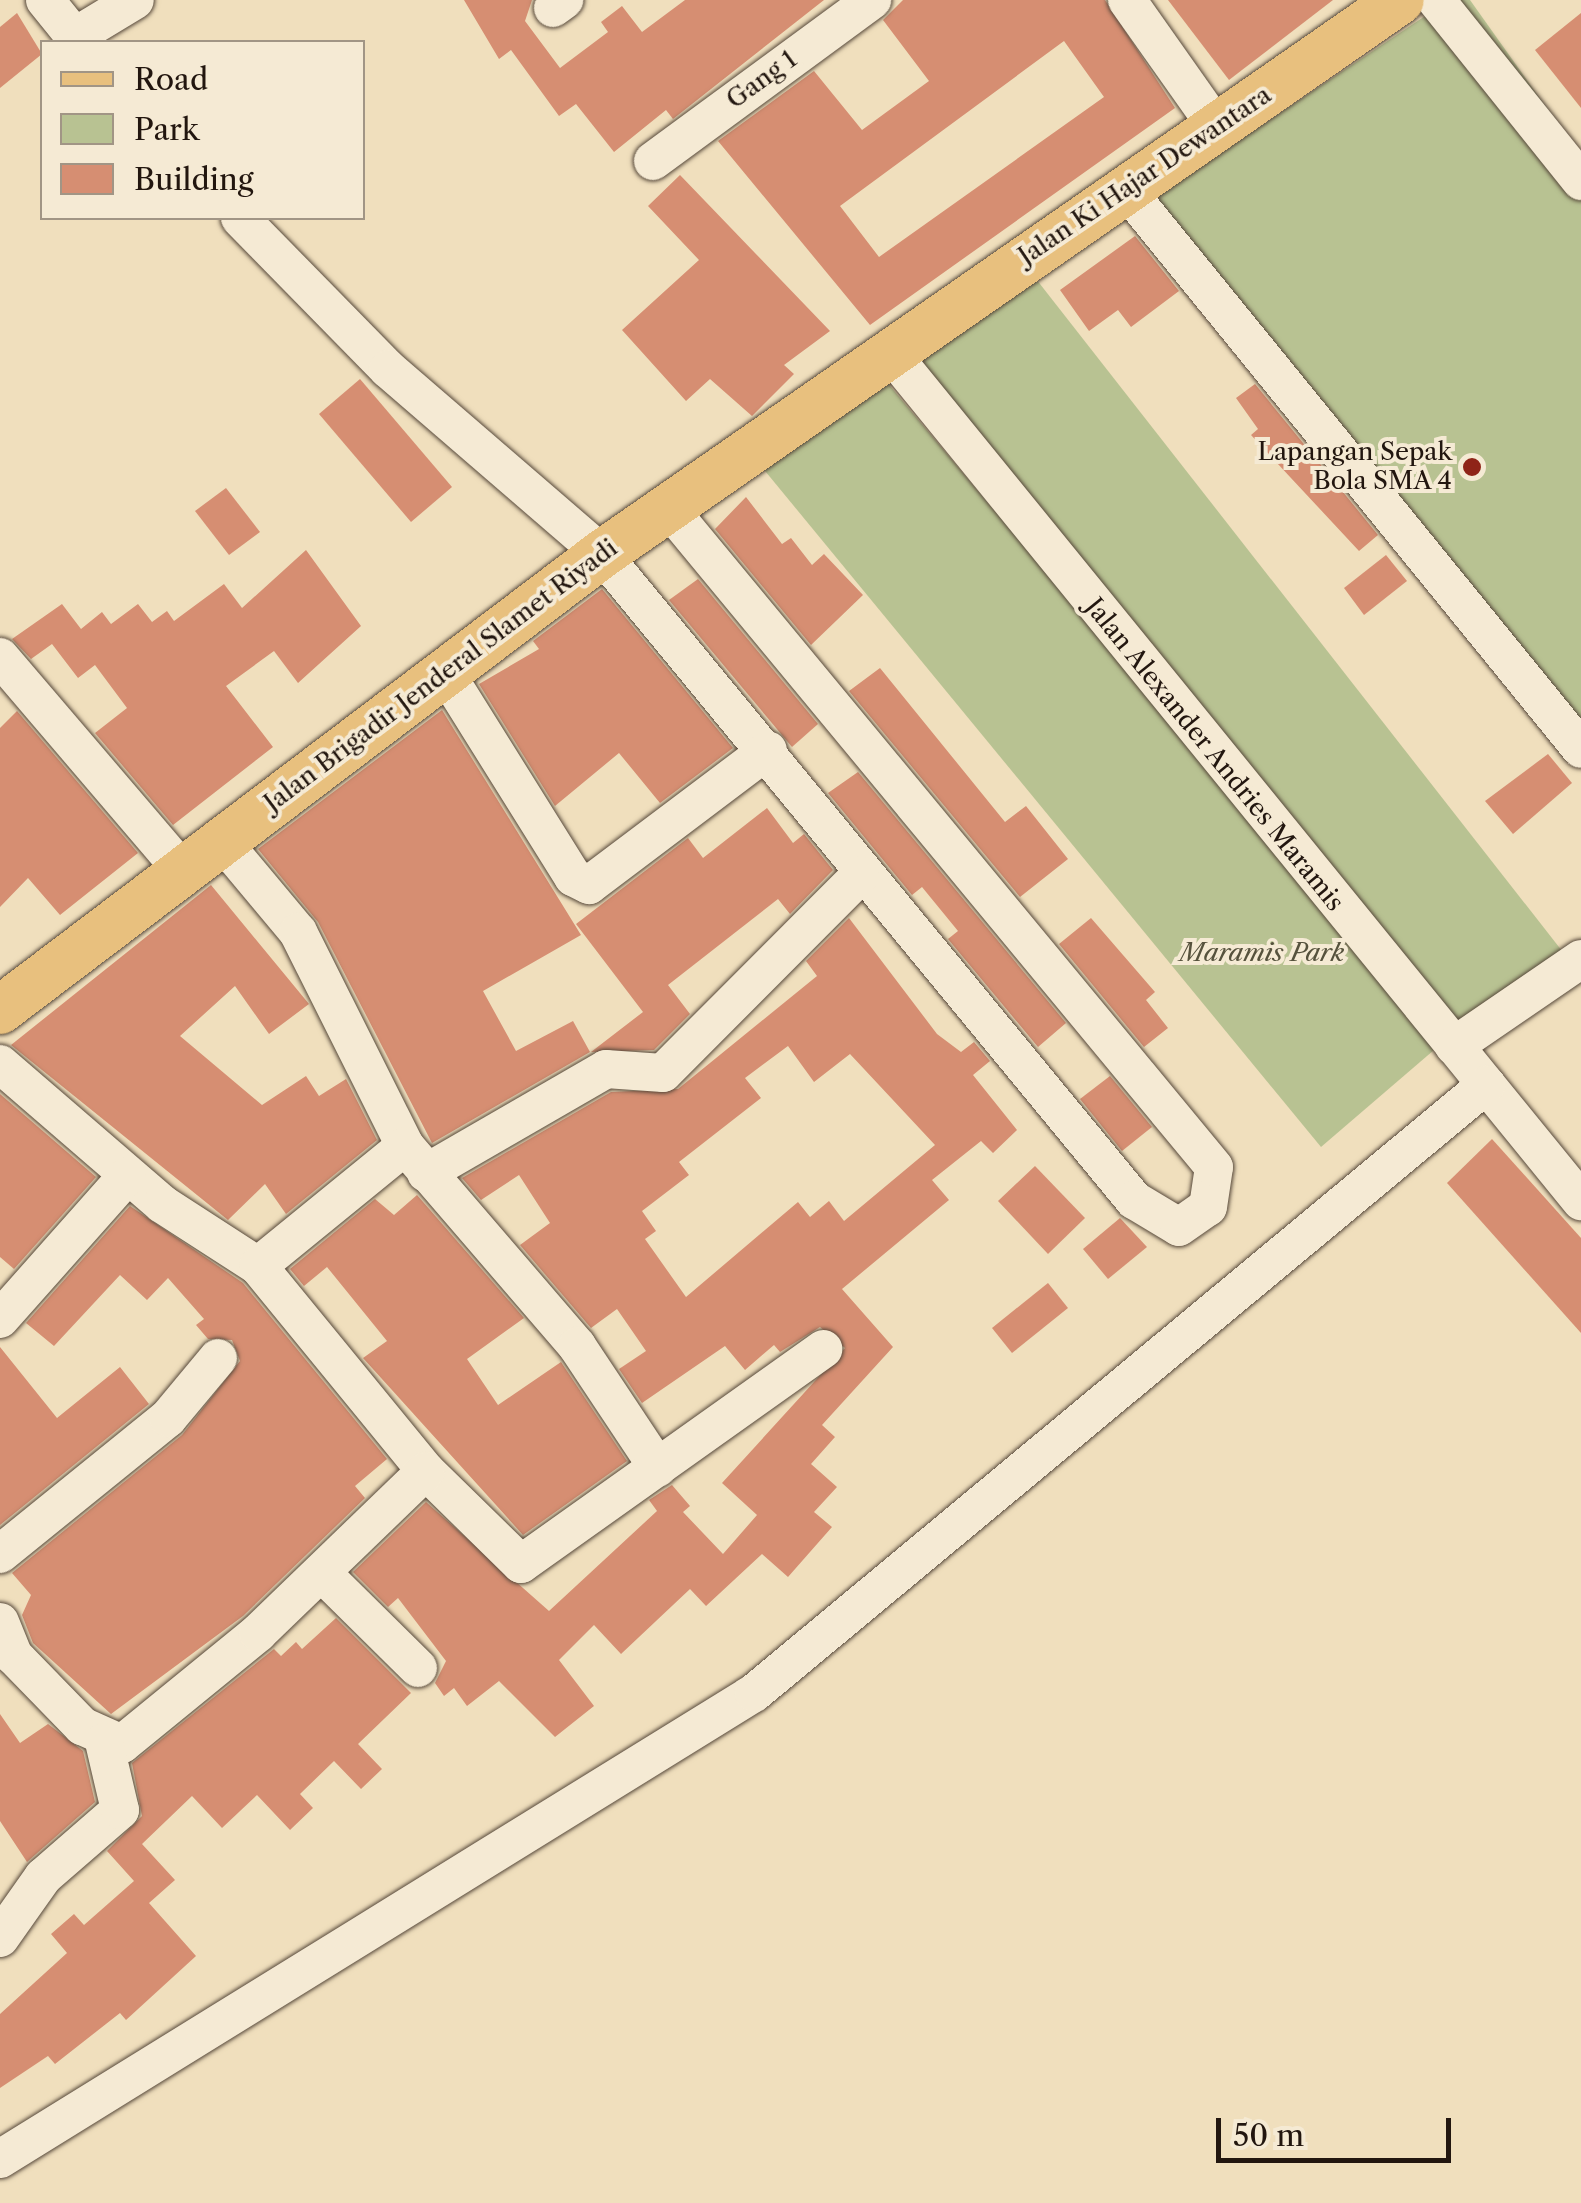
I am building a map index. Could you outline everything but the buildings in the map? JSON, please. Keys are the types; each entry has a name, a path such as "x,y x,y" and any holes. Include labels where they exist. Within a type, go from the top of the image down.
{"main road":[{"name":"Jalan Ki Hajar Dewantara","path":"890,352 1400,0"},
{"name":"Jalan Brigadir Jenderal Slamet Riyadi","path":"0,1010 602,554 671,511 890,352"}],"street":[{"path":"45,0 77,40 136,0"},
{"name":"Gang 1","path":"652,161 872,0"},
{"path":"1126,0 1218,129"},
{"path":"1436,0 1581,181"},
{"path":"1124,187 1581,749"},
{"path":"242,220 388,369 602,554 768,750 860,875 1134,1200 1179,1227 1208,1207 1214,1168 671,511"},
{"name":"Jalan Alexander Andries Maramis","path":"890,352 1581,1201"},
{"path":"0,657 182,870"},
{"path":"445,672 572,878 588,885 768,750"},
{"path":"221,840 298,932 416,1159 577,1346 658,1468"},
{"path":"258,1266 416,1159 606,1069 663,1073 860,875"},
{"path":"1455,1048 1581,959"},
{"path":"0,1064 128,1176 258,1266 426,1470 520,1564 823,1348"},
{"path":"0,2160 754,1693 1486,1085"},
{"path":"0,1319 128,1176"},
{"path":"0,1554 168,1418 218,1358"},
{"path":"104,1742 122,1744 322,1573 426,1470"},
{"path":"322,1573 418,1668"},
{"path":"0,1622 14,1656 104,1742 120,1810 43,1876 0,1938"}],"green space":[{"name":"Lapangan Sepak Bola SMA 4","path":"1449,0 1470,0 1581,156 1581,730 1144,204"},
{"name":"Maramis Park","path":"1022,261 1566,956 1461,1036 902,350"},
{"name":"Maramis Park","path":"880,374 1441,1044 1321,1147 761,466"}],"place":[{"name":"Lapangan Sepak Bola SMA 4","path":"1472,467"}]}
